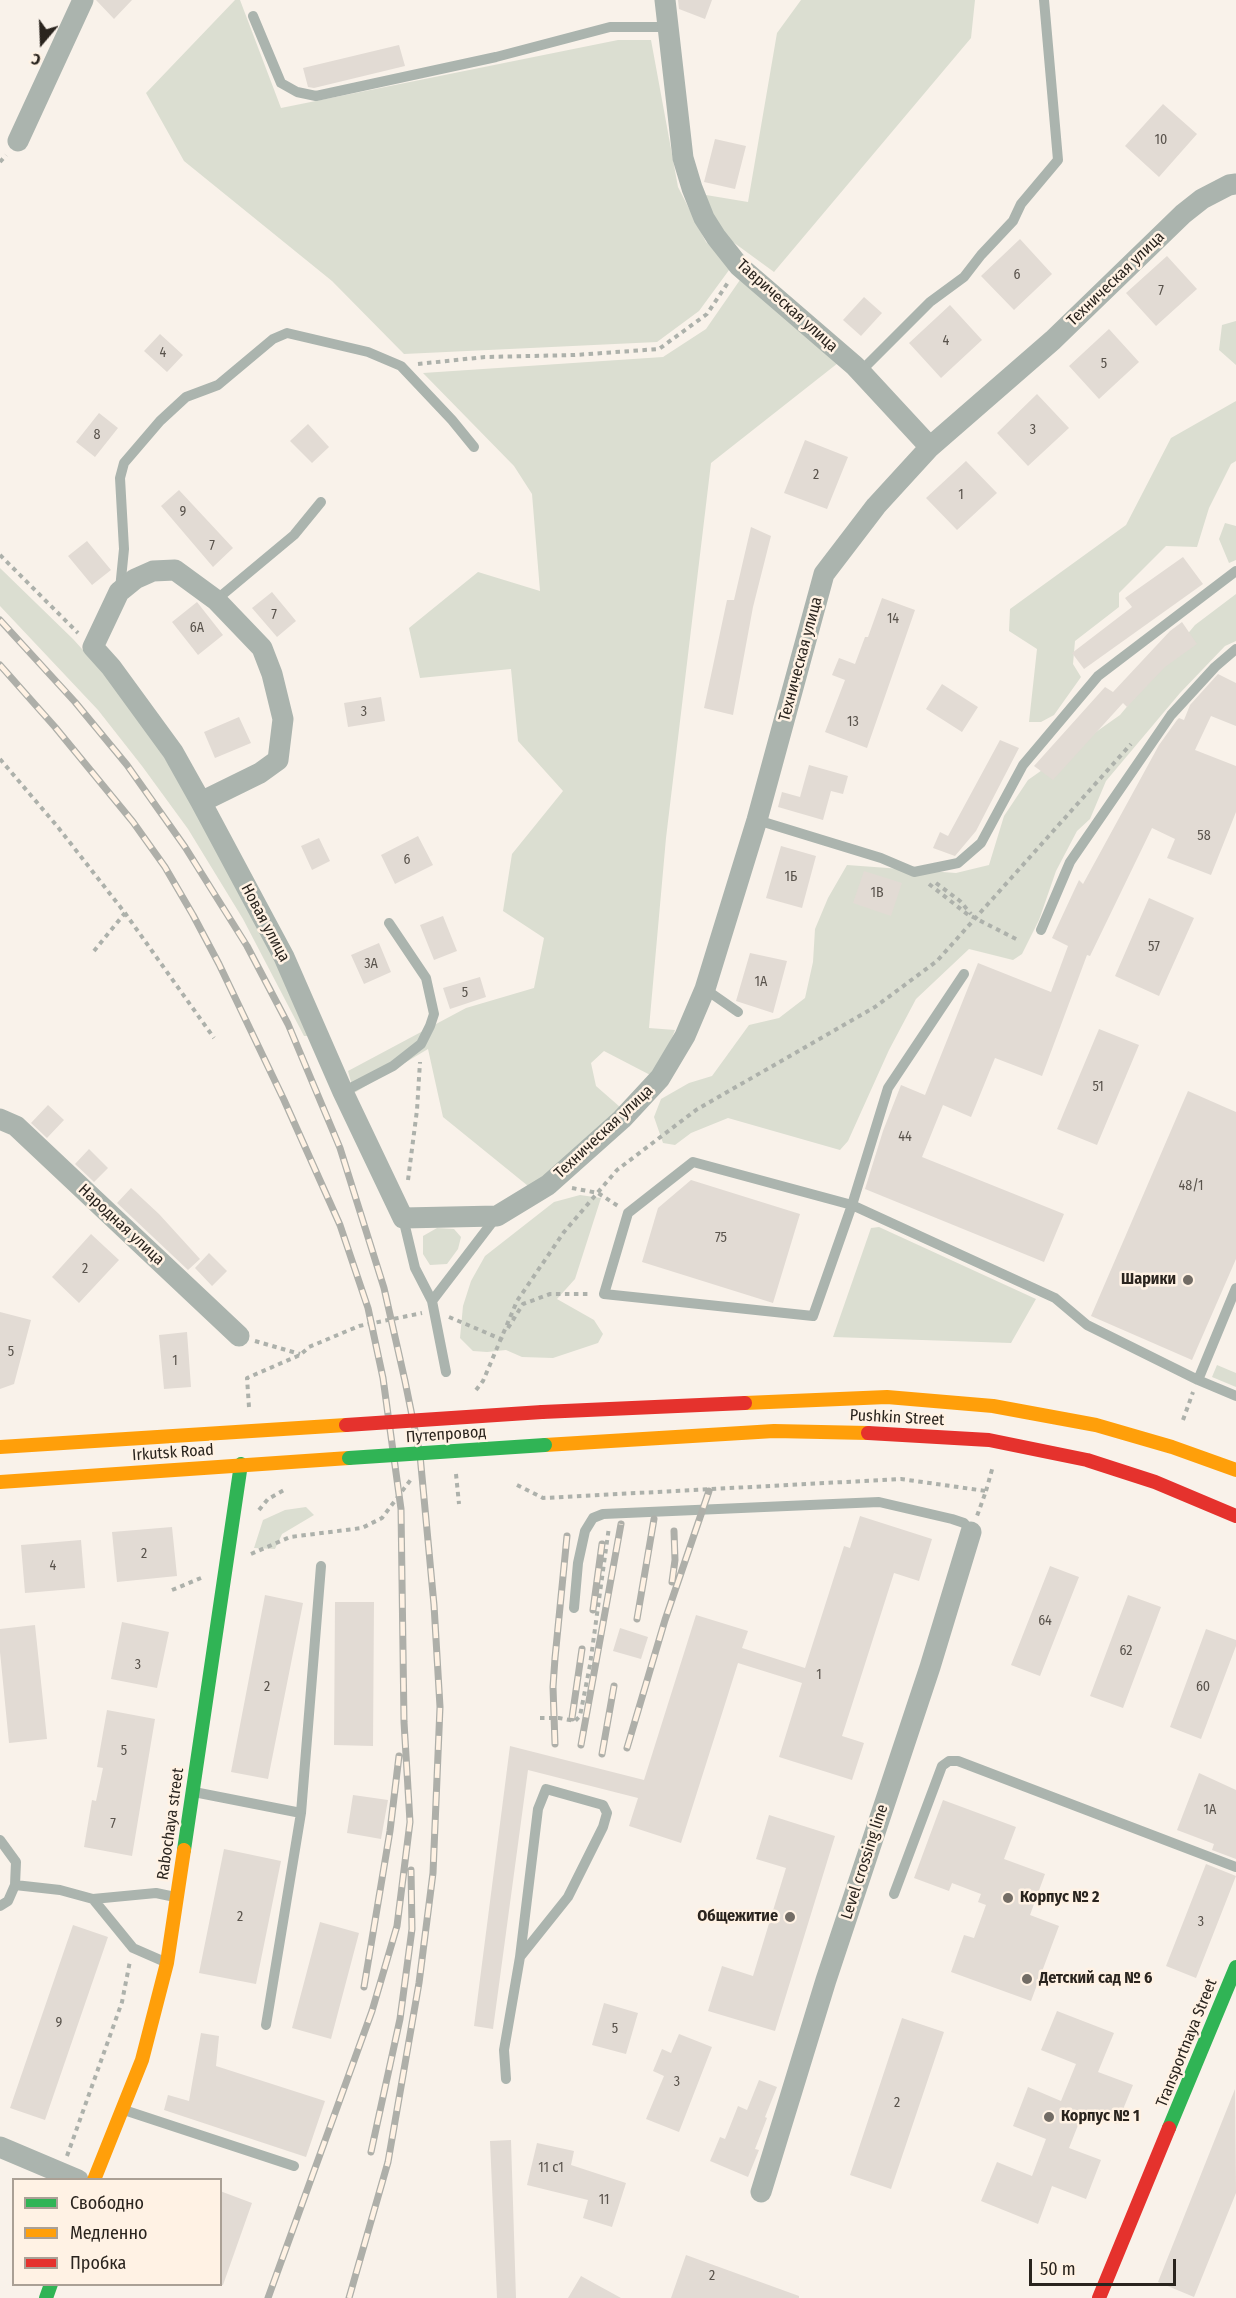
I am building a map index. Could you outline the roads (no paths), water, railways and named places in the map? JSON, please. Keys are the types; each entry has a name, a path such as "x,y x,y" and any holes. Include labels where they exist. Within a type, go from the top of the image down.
{"main road":[{"name":"Pushkin Street","path":"542,1412 887,1397 993,1406 1096,1425 1172,1447 1236,1470"},
{"name":"Путепровод","path":"346,1425 542,1412"},
{"name":"Irkutsk Road","path":"0,1447 346,1425"},
{"name":"Pushkin Street","path":"545,1445 774,1431 886,1433 989,1440 1098,1464 1155,1482 1236,1516"},
{"name":"Путепровод","path":"349,1458 545,1445"},
{"name":"Irkutsk Road","path":"0,1482 349,1458"},
{"name":"Rabochaya street","path":"95,2178 142,2060 167,1963 241,1464"},
{"name":"Transportnaya Street","path":"1099,2298 1236,1967"}],"street":[{"path":"18,141 83,0"},
{"name":"Таврическая улица","path":"665,0 683,158 704,218 739,266 860,372 930,447"},
{"path":"668,27 678,0"},
{"name":"Техническая улица","path":"497,1216 548,1185 622,1119 660,1078 685,1036 705,989 757,820 824,574 876,506 930,447 1053,340 1183,214 1202,199 1229,185 1236,184"},
{"path":"119,592 135,579 153,571 175,570 216,600 262,648 272,674 283,719 278,760 260,773 201,802"},
{"name":"Новая улица","path":"119,592 93,647 111,667 173,752 201,802 284,957 343,1092 403,1218"},
{"name":"Народная улица","path":"0,1119 16,1126 239,1336"},
{"path":"403,1218 497,1216"},
{"name":"Level crossing line","path":"761,2192 826,1980 930,1667 971,1532"},
{"path":"0,2147 70,2176"}],"lane":[{"path":"860,372 930,302 964,277 1013,221 1022,204 1058,160 1044,0"},
{"path":"254,16 281,83 297,92 316,96 496,57 610,27 668,27"},
{"path":"119,592 124,549 120,478 124,463 160,421 186,398 218,385 273,339 287,333 368,352 401,366 474,447"},
{"path":"216,600 294,535 321,502"},
{"path":"757,820 880,858 914,872 958,863 981,843 1023,765 1098,676 1236,571"},
{"path":"1041,930 1070,862 1171,715 1215,667 1236,650"},
{"path":"343,1092 393,1066 421,1044 434,1014 426,978 389,923"},
{"path":"964,974 888,1088 852,1205 813,1316 604,1294 628,1213 693,1162 852,1205 1055,1298 1087,1325 1198,1380 1236,1396"},
{"path":"705,989 738,1012"},
{"path":"433,1306 497,1216"},
{"path":"403,1218 415,1268 433,1306 446,1372"},
{"path":"1198,1380 1236,1288"},
{"path":"574,1608 578,1563 585,1531 593,1518 598,1516 879,1502 952,1519 964,1523 971,1532"},
{"path":"266,2025 301,1813 321,1566"},
{"path":"894,1894 942,1766 949,1761 958,1761 1236,1867"},
{"path":"506,2079 504,2050 520,1957 538,1809 546,1789 603,1805 607,1813 603,1827 568,1897 520,1957"},
{"path":"192,1792 301,1813"},
{"path":"0,1839 16,1862 15,1885 8,1901 0,1906"},
{"path":"15,1885 60,1890 93,1899 156,1893 177,1898"},
{"path":"93,1899 133,1948 167,1963"},
{"path":"123,2110 294,2166"}],"railway":[{"path":"0,620 75,702 127,765 185,847 247,946 288,1024 340,1148 384,1288 405,1381 420,1455 434,1605 440,1707 433,1873 419,1983 388,2162 349,2298"},
{"path":"0,665 55,727 133,822 165,867 193,915 284,1100 340,1225 368,1308 383,1378 401,1509 404,1722 410,1822 397,1926 372,2011 268,2298"},
{"path":"627,1748 665,1620 709,1491"},
{"path":"637,1619 654,1519"},
{"path":"581,1745 621,1524"},
{"path":"672,1582 675,1560 674,1531"},
{"path":"555,1744 553,1687 567,1536"},
{"path":"593,1610 602,1544"},
{"path":"572,1718 582,1649"},
{"path":"602,1754 614,1686"},
{"path":"364,1987 390,1831 399,1756"},
{"path":"371,2152 400,2019 412,1929 411,1870"}],"place":[{"name":"Шарики","path":"1188,1280"},
{"name":"Корпус № 2","path":"1008,1898"},
{"name":"Общежитие","path":"790,1917"},
{"name":"Детский сад № 6","path":"1027,1979"},
{"name":"Корпус № 1","path":"1049,2117"}]}
